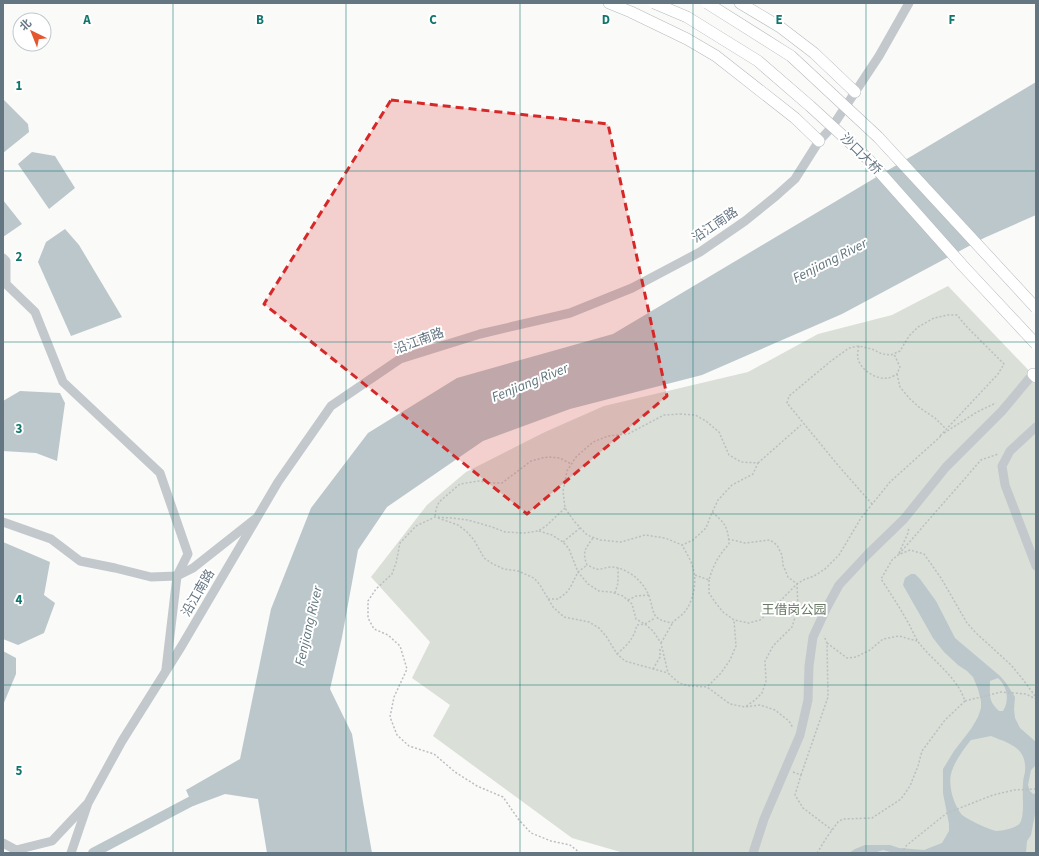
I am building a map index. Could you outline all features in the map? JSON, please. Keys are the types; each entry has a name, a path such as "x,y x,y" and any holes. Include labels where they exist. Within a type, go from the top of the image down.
{"main road":[{"path":"609,3 687,39 716,56 795,118 819,141"},
{"name":"沙口大桥","path":"654,3 687,17 758,61 810,106 868,159 964,267 1036,344"},
{"name":"沙口大桥","path":"707,3 790,56 872,131 1036,308"},
{"path":"740,3 780,27 814,53 855,92"}],"street":[{"name":"沿江南路","path":"71,853 88,803 122,741 181,647 278,482 331,406 400,359 480,334 570,313 632,288 700,252 745,221 795,179 819,141 832,127 880,56 909,3"},
{"path":"3,258 6,262 6,284 35,312 64,382 160,473 188,554 177,576 165,672"},
{"path":"753,853 764,820 800,735 808,700 809,666 813,637 839,585 904,519 946,467 979,436 1034,376"},
{"path":"1036,427 1010,451 1002,466 1005,485 1036,566"},
{"path":"3,522 51,539 80,560 151,576 177,576 193,568 259,515"},
{"path":"3,843 16,850 52,841 88,803"}],"path":[{"path":"712,512 722,521 728,531 729,544 721,552 712,568 709,580 709,593 723,612 734,620 749,623 760,620 797,584 825,569 839,555 861,518 890,482 946,430 998,374 1004,364 957,316 948,315 934,318 918,328 910,336 900,351 891,355 882,354 872,349 859,346 849,348 789,396 787,403 872,504"},
{"path":"859,346 857,358 861,366 868,373 880,378 888,378 897,374"},
{"path":"894,354 900,367 897,374 900,387 910,399 935,418 946,430"},
{"path":"940,436 977,412 997,402"},
{"path":"653,669 660,657 661,643 672,623 686,610 692,598 695,585 693,567 682,545 665,538 645,535 620,542 600,540 587,535 565,508 563,491 566,471 576,458 593,442 608,436 628,434 664,415 680,414 695,415 706,421 719,432 729,455 741,462 758,463"},
{"path":"682,545 693,540 706,528 718,500 732,485 753,474 758,463 801,425"},
{"path":"965,701 956,682 918,642 881,579 892,560 981,460 998,454 1008,455"},
{"path":"435,517 439,502 460,484 479,481 491,484 502,483 531,461 542,458 560,458 571,464"},
{"path":"565,508 546,526 538,531 524,534 506,532 468,520 452,518 435,517 416,526 400,543 392,574 376,589 368,601 368,618 374,629 388,635 400,646 407,669 394,697 390,717 397,735 409,746 434,754 455,772 477,786 503,797 518,820 531,833 551,841 570,845 580,853"},
{"path":"435,517 458,525 466,531 474,540 484,558 493,564 504,569 518,571 534,578 540,584 553,607 564,617 589,622 599,628 606,636 617,654 625,661 668,673 679,683 690,686 707,687 730,704 745,707 760,705 775,710 789,721 798,741"},
{"path":"898,555 910,526"},
{"path":"563,542 580,528"},
{"path":"538,531 552,535 563,542 569,550 578,572 588,584 599,591 615,593 623,596 632,604 636,619 653,631 661,643 668,673"},
{"path":"593,538 586,547 584,557 587,565 596,569 612,567 623,569 644,586 652,611 656,617 662,621 672,623"},
{"path":"728,539 745,543 770,540 777,545 782,555 783,565 788,577 797,584 798,608 792,627 773,646 765,661 766,681 762,693 745,707"},
{"path":"898,555 910,550 924,554 942,578 967,623 1011,665 1021,676 1036,698"},
{"path":"548,599 558,599 566,593 578,572 587,565"},
{"path":"615,593 618,583 618,568"},
{"path":"695,575 709,580"},
{"path":"628,600 636,596 648,595"},
{"path":"617,654 631,641 637,625 645,624 656,617"},
{"path":"707,687 721,673 730,660 736,646 734,620"},
{"path":"820,624 827,643 828,697 795,795 803,808 832,830"},
{"path":"827,643 847,658 856,657 870,650 882,639 899,636 918,642"},
{"path":"817,853 838,822 843,819 872,818 901,799 910,786 922,751 945,720 965,701 1001,692 1026,694 1036,698"},
{"path":"786,769 801,775"},
{"path":"901,853 907,845 946,813 994,795 1014,790 1036,789"}],"highlighted area":[{"path":"391,100 608,124 667,396 527,514 264,304"}],"green space":[{"name":"王借岗公园","path":"948,286 1036,378 1036,853 624,853 572,838 433,736 450,705 412,678 430,642 371,577 427,505 466,472 545,432 604,406 748,372 818,334 892,315"}],"water":[{"name":"Fenjiang River","path":"1036,82 1036,215 984,238 842,314 702,375 570,409 483,441 387,507 358,550 342,637 330,689 352,734 372,853 267,853 258,799 225,794 193,806 186,790 240,759 271,609 311,508 368,433 457,378 613,334"},
{"path":"3,99 28,124 29,132 3,153"},
{"path":"32,152 55,156 75,188 49,209 18,164"},
{"path":"3,200 22,224 3,237"},
{"path":"65,229 79,245 122,317 71,336 38,262 46,242"},
{"path":"20,391 60,393 65,403 57,461 36,453 3,451 3,401"},
{"path":"3,542 50,562 44,595 55,603 44,633 18,645 3,639"},
{"path":"911,574 915,574 920,579 936,601 955,638 1000,676 1006,683 1015,697 1015,718 1020,728 1036,742 1036,765 1031,770 1028,785 1033,794 1036,793 1036,809 1031,835 1027,841 1026,853 894,853 883,850 874,853 849,853 865,845 890,845 899,848 924,850 942,843 949,831 943,793 943,769 954,751 971,729 981,708 978,689 973,677 944,652 933,638 903,585 905,578","holes":["998,678 1004,685 1007,698 1003,711 999,711 990,698 990,681","991,736 1005,741 1016,748 1023,757 1025,764 1022,819 1018,825 1010,829 1000,831 985,827 962,815 954,801 950,784 954,765 971,740"]},
{"path":"3,651 16,658 16,674 3,705"}],"waterway":[{"path":"93,853 203,795"}]}
